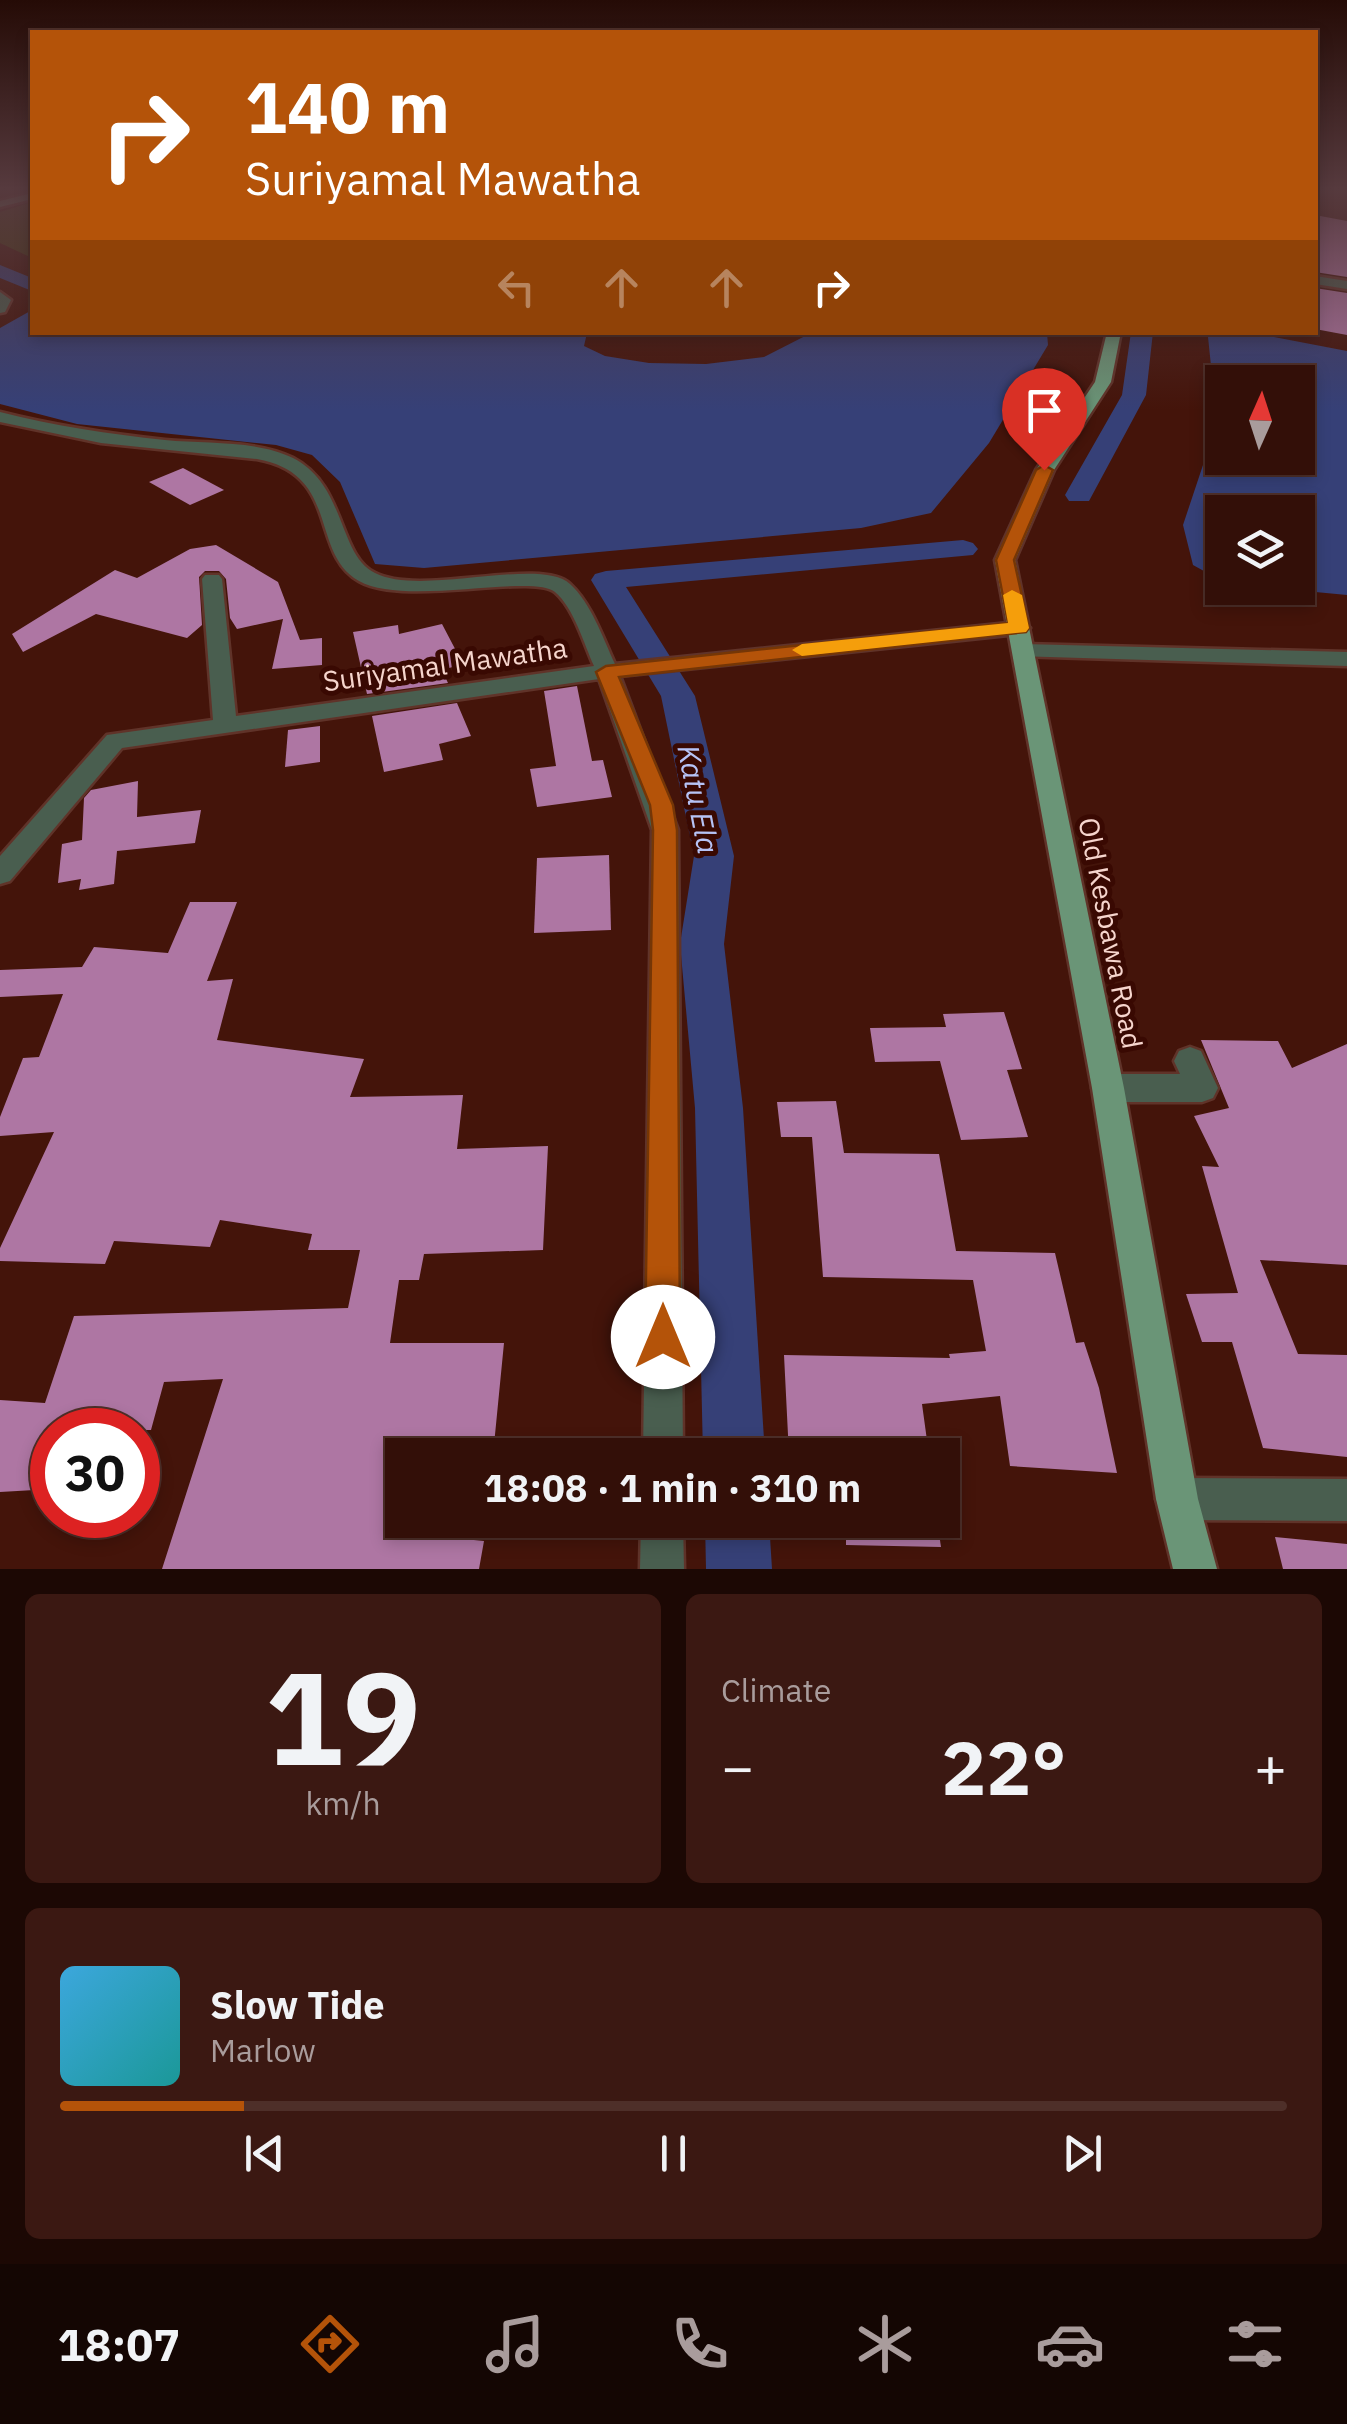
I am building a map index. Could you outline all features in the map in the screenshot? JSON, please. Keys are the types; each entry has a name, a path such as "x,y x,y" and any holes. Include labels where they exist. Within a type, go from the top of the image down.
{"main road":[{"name":"Old Kesbawa Road","path":"1113,335 1103,382 1044,470 1005,560 1108,1088 1177,1499 1195,1569"}],"street":[{"path":"1318,280 1347,284"},
{"path":"0,296 4,300 0,309"},
{"path":"0,417 70,433 285,461 312,477 331,506 350,561 368,579 420,586 534,580 558,584 566,590 611,671 662,805 665,830 662,1438"},
{"path":"212,579 224,726"},
{"name":"Suriyamal Mawatha","path":"0,874 116,741 690,661 1021,640 1347,659"},
{"path":"1108,1088 1202,1088 1190,1061"},
{"path":"1177,1499 1347,1500"},
{"path":"662,1538 662,1569"}],"water":[{"path":"30,311 30,335 587,335 584,346 605,356 649,363 706,364 764,357 807,335 1047,335 1048,345 989,443 931,513 861,528 424,568 375,564 340,482 312,455 276,445 77,424 0,404 0,328"},
{"path":"1263,335 1347,351 1347,595 1315,592 1315,495 1205,495 1205,572 1193,565 1183,525 1205,459 1205,475 1315,475 1315,365 1211,365 1208,337"}],"building":[{"path":"1318,263 1347,263 1347,277 1318,272"},
{"path":"1318,288 1347,293 1347,335 1318,330"},
{"path":"183,468 224,490 190,505 149,482"},
{"path":"216,545 278,582 300,640 322,638 322,665 272,669 283,619 237,629 230,618 226,579 219,571 205,571 199,577 202,625 187,638 96,614 23,652 12,634 115,570 137,578 190,549"},
{"path":"442,624 463,664 442,670 448,683 367,694 353,632 398,625 399,634"},
{"path":"577,686 592,761 603,760 612,797 537,807 530,769 556,766 544,691"},
{"path":"457,703 471,736 439,744 443,760 384,772 372,716"},
{"path":"320,726 320,762 285,767 288,730"},
{"path":"138,781 137,817 201,810 195,843 117,851 114,884 79,890 81,879 58,883 62,844 82,840 84,798 91,790"},
{"path":"609,855 611,930 534,933 537,858"},
{"path":"190,902 237,902 207,981 233,979 217,1040 364,1059 350,1097 463,1095 457,1149 548,1146 543,1250 424,1254 419,1280 399,1280 390,1343 504,1343 495,1438 385,1438 385,1538 484,1541 479,1569 162,1569 223,1379 164,1382 157,1408 30,1408 30,1490 0,1492 0,1400 45,1403 74,1316 348,1308 360,1250 308,1250 312,1234 220,1220 210,1247 114,1241 105,1264 0,1261 0,1248 54,1132 0,1136 0,1117 23,1058 39,1057 63,994 0,997 0,970 82,967 94,947 168,953"},
{"path":"1004,1012 1022,1069 1007,1070 1028,1137 961,1140 940,1061 875,1062 870,1028 946,1027 943,1014"},
{"path":"1201,1040 1278,1041 1292,1068 1347,1044 1347,1265 1260,1260 1298,1354 1347,1355 1347,1457 1263,1448 1232,1342 1202,1342 1186,1294 1238,1293 1202,1166 1219,1167 1194,1116 1229,1108"},
{"path":"836,1101 844,1153 939,1154 956,1251 1055,1253 1076,1343 1084,1342 1099,1388 1117,1473 1010,1466 1000,1396 922,1404 927,1438 788,1438 784,1355 950,1358 949,1354 986,1351 973,1280 823,1277 812,1137 781,1137 777,1102"},
{"path":"1275,1537 1347,1544 1347,1569 1283,1569"},
{"path":"846,1538 940,1538 941,1547 846,1545"}],"waterway":[{"path":"0,271 30,284"},
{"name":"Katu Ela","path":"1079,495 1134,395 1142,335"},
{"name":"Katu Ela","path":"733,1438 719,1108 702,944 714,856 678,696 606,580 963,549"},
{"name":"Katu Ela","path":"738,1538 739,1569"}],"slow traffic":[{"path":"802,650 1019,628 1012,595"}],"route":[{"path":"663,1337 665,830 662,805 606,672 1019,628 1005,560 1044,470"}]}
